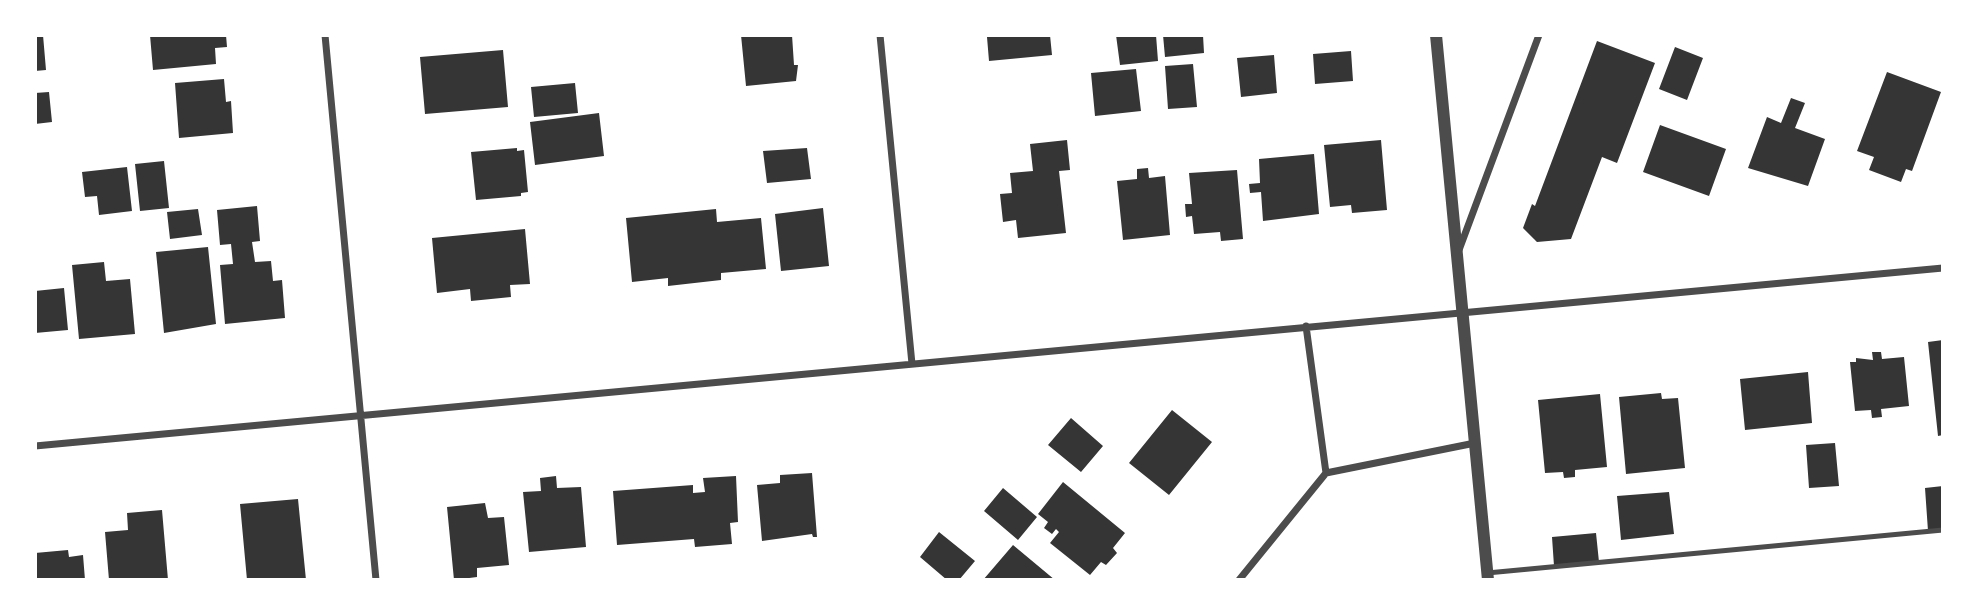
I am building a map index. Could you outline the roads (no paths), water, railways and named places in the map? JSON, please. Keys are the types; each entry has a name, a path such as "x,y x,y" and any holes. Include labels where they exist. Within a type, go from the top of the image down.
{"street":[{"path":"325,35 376,580"},
{"path":"880,35 912,364"},
{"path":"1436,35 1488,577"},
{"path":"1457,254 1539,35"},
{"path":"35,446 1943,268"},
{"path":"1306,326 1326,473"},
{"path":"1239,580 1326,473 1475,443"}],"lane":[{"path":"1488,577 1943,530"}]}
